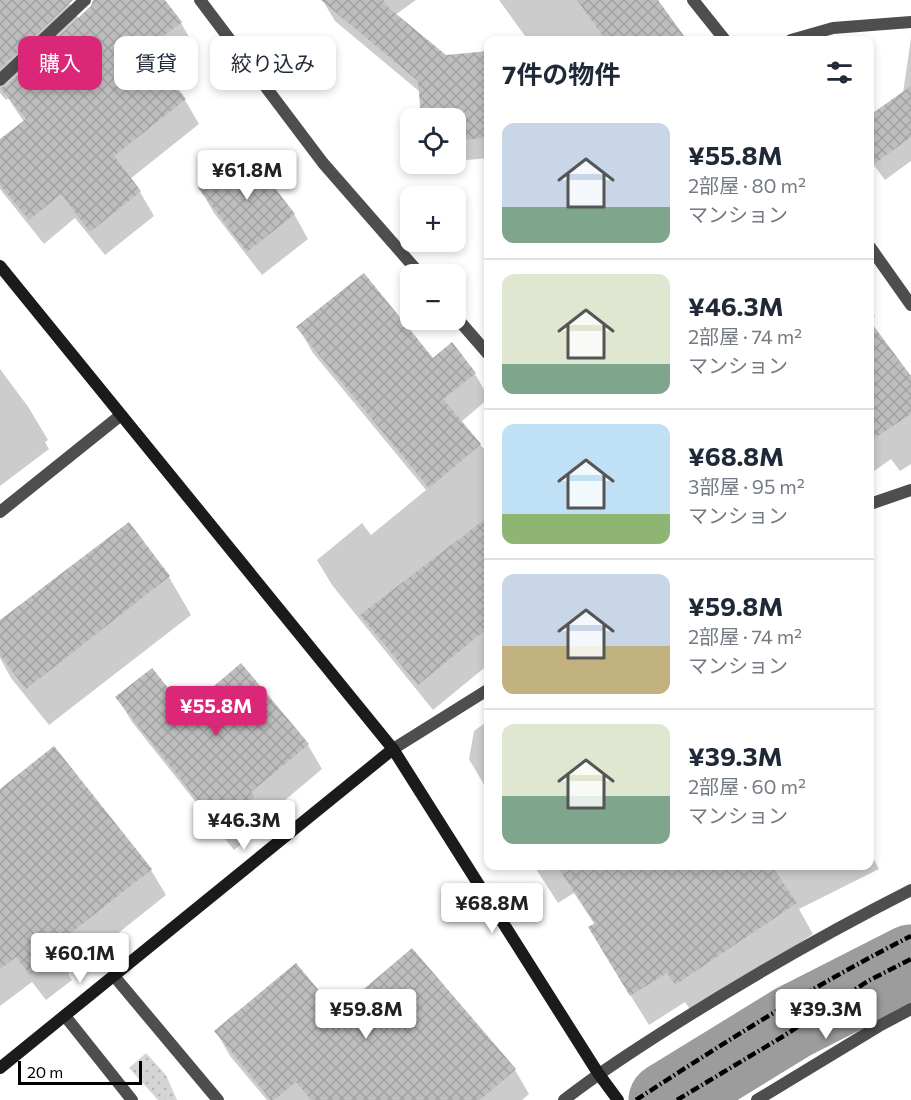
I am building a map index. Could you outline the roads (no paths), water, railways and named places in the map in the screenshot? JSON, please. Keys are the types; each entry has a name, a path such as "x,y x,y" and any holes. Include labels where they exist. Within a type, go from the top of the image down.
{"street":[{"path":"0,80 85,0"},
{"path":"200,0 323,163 411,264"},
{"path":"693,0 722,36"},
{"path":"805,36 833,28 911,22"},
{"path":"874,253 911,305"},
{"path":"0,266 393,749 598,1073 618,1100"},
{"path":"466,329 484,349"},
{"path":"0,512 121,415"},
{"path":"874,503 911,490"},
{"path":"0,1068 393,749 484,692"},
{"path":"564,1100 598,1073 698,1009 819,937 911,890"},
{"path":"114,976 218,1100"},
{"path":"757,1100 911,1009"},
{"path":"65,1016 132,1100"}],"waterway":[{"path":"666,1100 793,1022 911,962"}],"railway":[{"path":"636,1100 737,1035 911,936"},
{"path":"677,1100 782,1037 868,981 911,959"}]}
